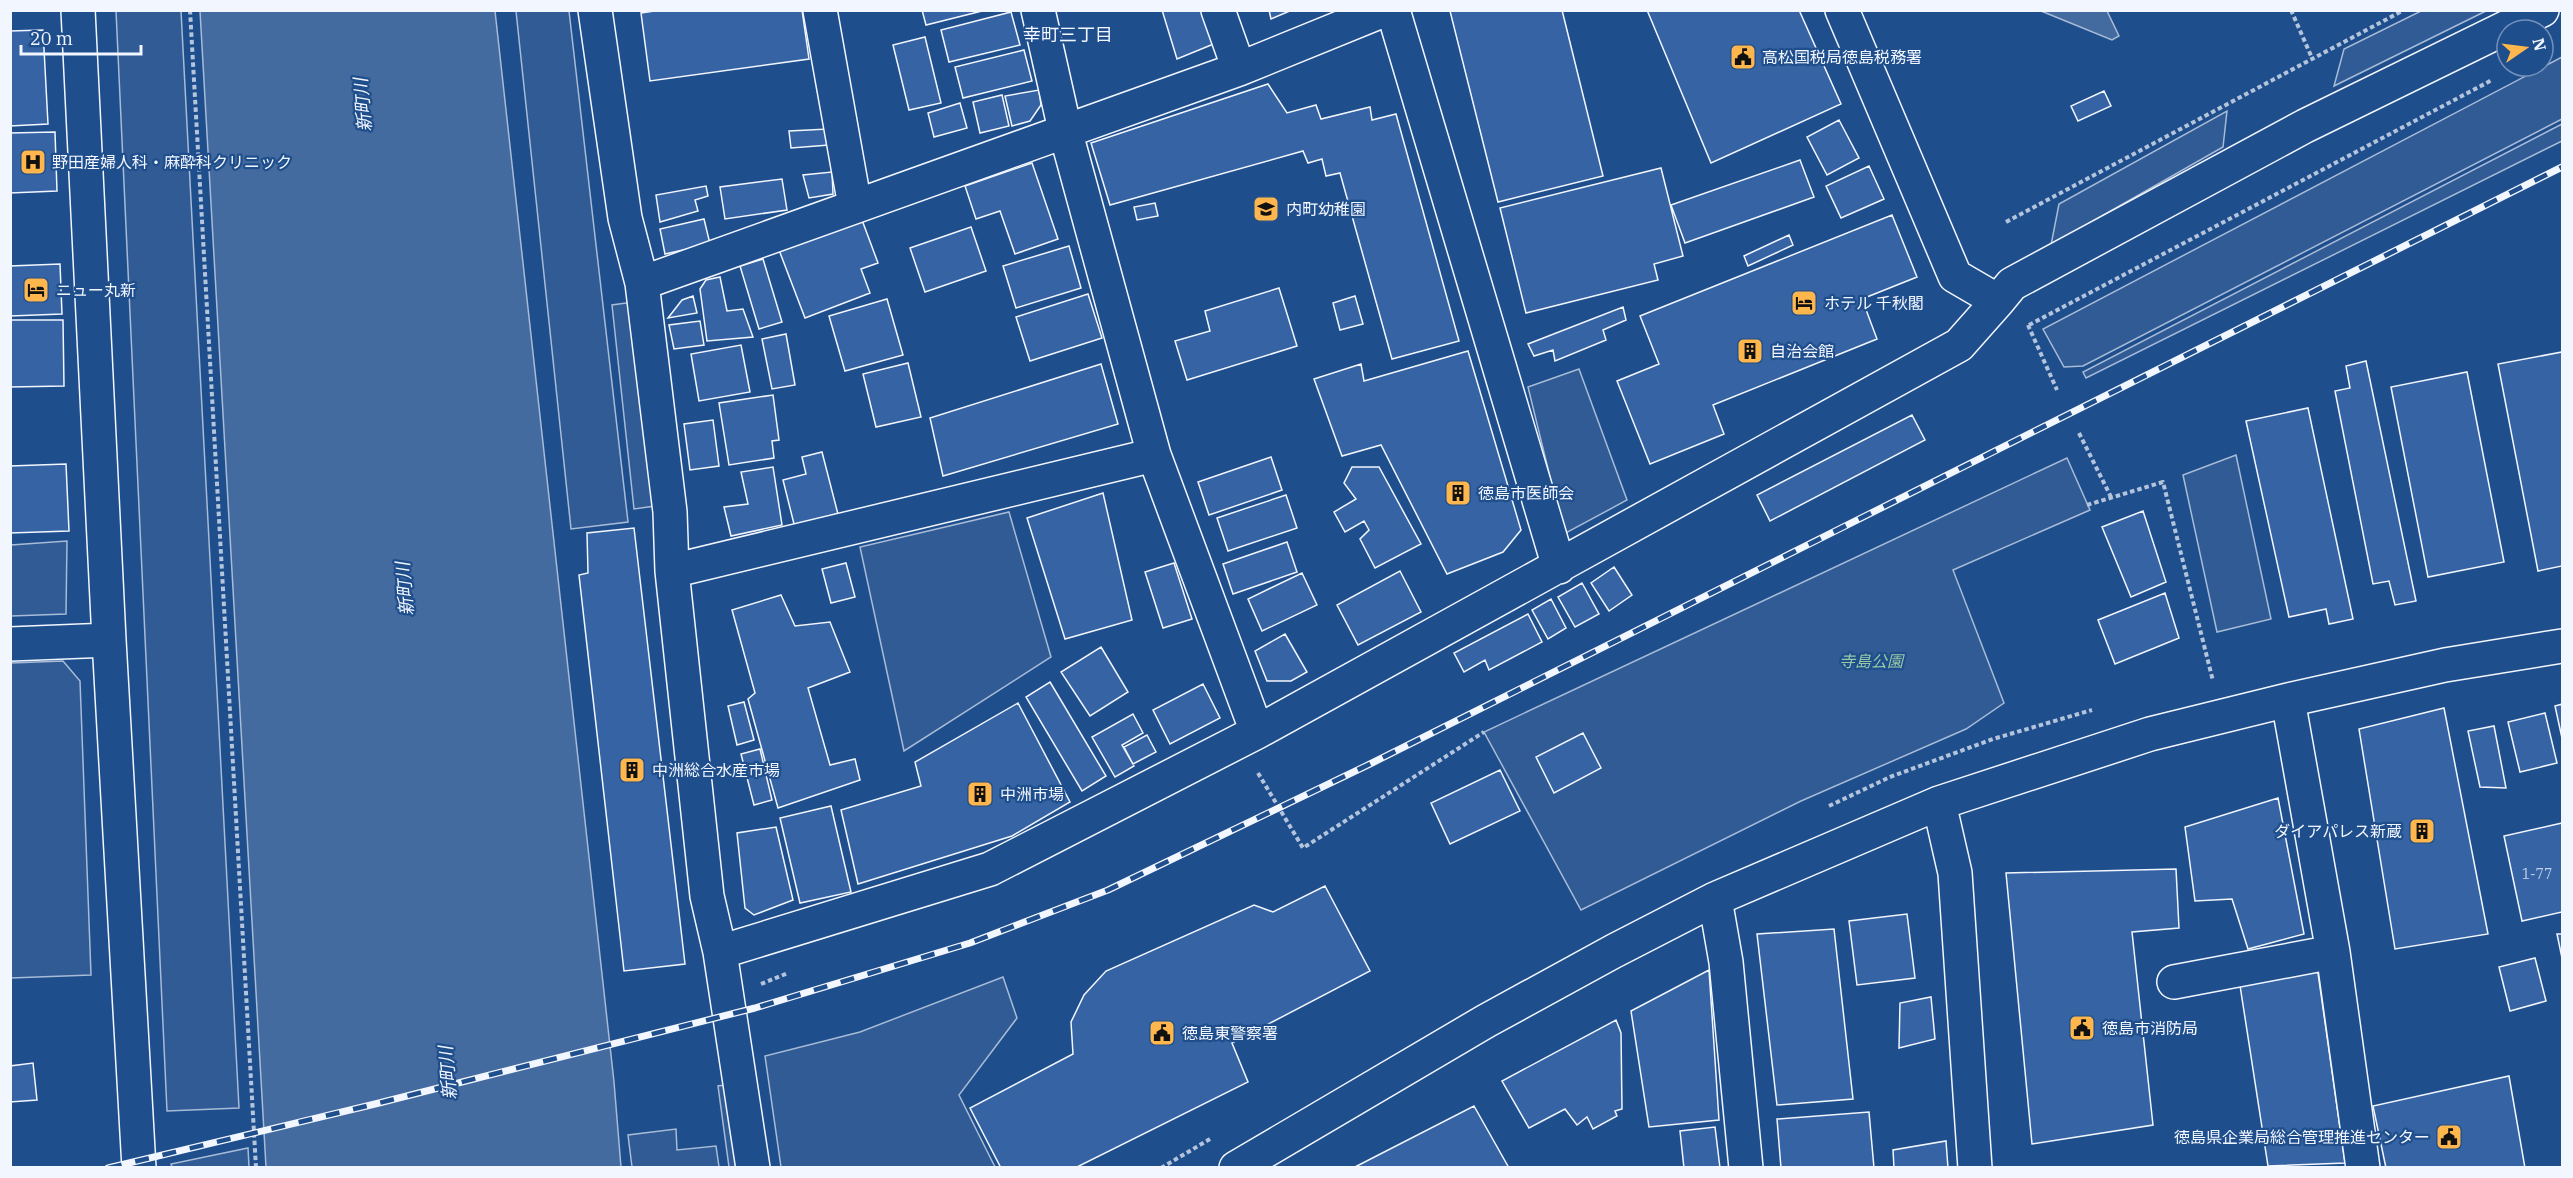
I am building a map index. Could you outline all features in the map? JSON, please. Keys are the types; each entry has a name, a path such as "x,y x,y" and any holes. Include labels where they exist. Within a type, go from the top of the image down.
{"street":[{"path":"78,10 109,640 139,1167"},
{"path":"595,10 624,218 642,283 670,512 672,571 707,896 720,952 753,1167"},
{"path":"820,10 855,206"},
{"path":"1038,10 1065,130 1154,455 1257,732"},
{"path":"1218,10 1239,69"},
{"path":"642,283 1239,69 1384,10"},
{"path":"1393,10 1559,567"},
{"path":"1842,10 1955,276 1998,302"},
{"path":"720,952 990,869 1257,732 1959,345 2012,284 2305,126 2542,10"},
{"path":"672,571 1154,455"},
{"path":"10,644 109,640"},
{"path":"1236,1167 1486,1021 1614,951 1715,899 1939,803 2150,734 2445,665 2562,646"},
{"path":"2288,700 2332,952 2363,1167"},
{"path":"1939,803 1955,873 1975,1167"},
{"path":"1715,899 1726,962 1746,1167"},
{"path":"2174,982 2332,952"}],"path":[{"path":"190,10 256,1167"},
{"path":"2291,10 2312,58"},
{"path":"2006,222 2404,10"},
{"path":"2029,325 2496,78"},
{"path":"2034,339 2057,390"},
{"path":"2079,433 2112,499"},
{"path":"2087,505 2163,482 2222,717"},
{"path":"1257,732 1252,764 1303,848 1484,732"}],"shaded area":[{"path":"2423,10 2486,11 2334,86 2344,49"},
{"path":"116,11 181,11 239,1108 167,1111"},
{"path":"516,11 569,11 628,522 571,529"},
{"path":"2562,57 2562,119 2083,366 2064,367 2043,329 2522,78 2555,78 2555,61"},
{"path":"2227,111 2223,147 2051,245 2059,204"},
{"path":"2562,124 2562,141 2086,378 2083,372"},
{"path":"633,302 655,506 634,509 612,305"},
{"path":"1579,369 1627,500 1564,534 1528,387"},
{"path":"2236,455 2271,619 2217,632 2183,475"},
{"name":"寺島公園","path":"2067,458 2090,510 1953,570 2004,703 1966,729 1801,801 1581,910 1484,732"},
{"path":"1009,512 1051,657 904,751 860,547"},
{"path":"67,541 66,614 11,616 11,545"},
{"path":"63,661 80,681 91,975 11,978 11,663"},
{"path":"1003,977 1017,1018 959,1095 995,1167 781,1167 765,1056 860,1032"},
{"path":"731,1084 742,1167 729,1167 718,1086"},
{"path":"676,1129 677,1150 716,1146 719,1167 632,1167 628,1135"},
{"path":"248,1148 249,1167 172,1167 171,1164"}],"water":[{"name":"新町川","path":"200,11 495,11 614,1082 621,1167 266,1167"},
{"path":"2041,11 2107,11 2119,36 2112,40"}],"building":[{"path":"661,10 802,10 809,59 650,81 641,13"},
{"path":"922,10 986,10 926,25"},
{"path":"1162,10 1205,10 1216,43 1177,59"},
{"path":"1269,10 1292,10 1271,19"},
{"path":"1562,10 1603,176 1498,202 1450,11"},
{"name":"高松国税局徳島税務署","path":"1647,10 1799,10 1841,104 1711,163"},
{"path":"1011,12 1020,45 949,62 941,30"},
{"path":"43,30 48,124 10,126 10,31"},
{"path":"925,37 941,103 909,110 893,45"},
{"path":"1024,50 1032,81 963,98 955,67"},
{"path":"1268,84 1287,113 1316,105 1321,119 1370,107 1372,120 1396,114 1459,341 1392,359 1340,173 1326,176 1322,159 1308,163 1303,151 1110,205 1091,143"},
{"path":"1039,90 1041,105 1030,121 1012,126 1005,96"},
{"path":"2104,91 2111,106 2078,121 2071,106"},
{"path":"1002,95 1009,126 980,133 973,102"},
{"path":"960,103 967,128 934,137 928,113"},
{"path":"1839,120 1859,158 1827,175 1807,137"},
{"path":"828,129 829,145 791,148 789,131"},
{"name":"野田産婦人科・麻酔科クリニック","path":"55,132 57,191 10,193 10,133"},
{"path":"1800,160 1814,197 1685,243 1671,205"},
{"path":"1032,163 1058,239 1015,254 1000,211 976,219 965,186"},
{"path":"1869,166 1884,199 1841,218 1826,186"},
{"path":"1661,168 1683,256 1654,264 1658,280 1526,313 1500,208"},
{"path":"832,172 833,194 809,198 803,175"},
{"path":"782,179 787,210 725,219 720,187"},
{"path":"706,186 708,196 695,200 698,211 660,222 656,195"},
{"path":"1155,203 1158,216 1137,220 1134,207"},
{"name":"自治会館","path":"1892,215 1917,277 1862,299 1877,339 1713,405 1724,434 1650,464 1617,381 1659,364 1640,316"},
{"path":"704,219 710,244 665,254 660,229"},
{"path":"862,220 878,263 861,269 870,293 805,318 779,250"},
{"path":"971,227 986,271 925,292 910,248"},
{"path":"1789,235 1793,245 1748,266 1744,256"},
{"path":"1069,246 1081,288 1016,308 1003,266"},
{"path":"763,259 782,322 759,329 740,266"},
{"name":"ニュー丸新","path":"60,264 62,314 10,316 10,266"},
{"path":"720,277 727,311 743,309 753,337 707,341 700,289 706,280"},
{"path":"1279,288 1297,346 1187,380 1175,341 1210,331 1205,311"},
{"path":"1088,294 1102,338 1030,361 1016,317"},
{"path":"693,296 697,313 668,318 682,300"},
{"path":"1355,296 1363,324 1340,330 1333,303"},
{"path":"887,299 903,355 845,371 829,316"},
{"path":"1623,307 1626,320 1603,330 1606,340 1555,361 1553,350 1534,356 1528,344"},
{"path":"10,320 63,320 64,386 10,387"},
{"path":"700,321 704,345 674,349 669,325"},
{"path":"786,334 795,385 772,389 762,339"},
{"path":"741,345 750,392 699,401 691,354"},
{"name":"徳島市医師会","path":"1468,351 1521,530 1503,552 1447,574 1381,445 1342,456 1314,379 1361,364 1364,381"},
{"path":"2562,352 2562,566 2538,571 2498,364"},
{"path":"2366,361 2416,601 2395,605 2389,581 2373,584 2335,391 2350,388 2346,366"},
{"path":"908,363 921,417 876,427 863,374"},
{"path":"1101,364 1118,424 943,476 930,418"},
{"path":"2467,372 2504,562 2428,577 2391,387"},
{"path":"773,395 779,440 772,441 774,458 729,465 719,403"},
{"path":"2308,408 2353,619 2329,624 2326,609 2289,617 2246,421"},
{"path":"1912,415 1925,440 1770,521 1757,495"},
{"path":"713,420 719,466 690,470 684,424"},
{"path":"822,452 840,522 796,532 783,480 806,474 802,457"},
{"path":"1271,457 1282,490 1209,515 1198,482"},
{"path":"66,464 69,531 10,533 10,466"},
{"path":"773,467 782,525 731,536 724,507 748,504 741,472"},
{"path":"1352,467 1379,467 1421,544 1375,568 1360,539 1369,530 1364,521 1345,532 1334,512 1356,499 1344,483"},
{"path":"1103,493 1132,620 1065,639 1027,518"},
{"path":"1286,495 1297,528 1228,551 1217,518"},
{"path":"2143,511 2166,582 2131,597 2102,527"},
{"name":"中洲総合水産市場","path":"634,528 685,964 624,971 579,575 588,573 587,533"},
{"path":"1287,542 1297,572 1233,594 1223,564"},
{"path":"846,563 855,597 831,603 822,569"},
{"path":"1174,563 1192,619 1163,628 1145,572"},
{"path":"1614,567 1632,595 1609,611 1591,583"},
{"path":"1400,571 1421,612 1358,645 1337,605"},
{"path":"1302,573 1317,605 1262,631 1248,599"},
{"path":"1582,583 1599,614 1575,627 1558,597"},
{"path":"2165,593 2179,638 2115,664 2098,620"},
{"path":"781,595 795,626 830,622 850,672 808,688 830,765 855,759 860,780 778,808 748,699 755,693 732,610"},
{"path":"1551,599 1566,628 1548,639 1532,610"},
{"path":"1528,614 1542,642 1489,670 1485,660 1464,672 1454,653"},
{"path":"1285,634 1307,672 1291,681 1267,681 1255,651"},
{"path":"1101,647 1128,692 1090,716 1061,672"},
{"path":"1050,682 1106,776 1082,791 1026,697"},
{"path":"1203,684 1220,718 1170,744 1153,710"},
{"path":"744,702 754,740 737,745 728,706"},
{"name":"中洲市場","path":"1018,703 1070,802 1012,836 858,884 841,810 921,786 915,762"},
{"path":"2562,704 2562,738 2555,706"},
{"name":"ダイアパレス新蔵","path":"2444,708 2488,934 2395,949 2359,729"},
{"path":"2545,713 2557,763 2520,772 2508,722"},
{"path":"1133,714 1143,733 1122,745 1134,766 1115,777 1092,737"},
{"path":"2494,726 2506,788 2480,787 2468,731"},
{"path":"1583,733 1601,768 1554,793 1536,757"},
{"path":"1147,735 1156,752 1133,764 1124,747"},
{"path":"760,749 772,800 754,805 741,754"},
{"path":"1500,770 1520,811 1450,844 1431,803"},
{"path":"2278,798 2304,934 2248,949 2232,899 2195,901 2185,827"},
{"path":"831,806 851,892 800,903 780,818"},
{"path":"2562,823 2562,912 2522,921 2504,836"},
{"path":"776,827 793,900 754,915 745,908 737,833"},
{"name":"徳島市消防局","path":"2176,869 2179,928 2132,932 2153,1125 2032,1144 2006,873"},
{"name":"徳島東警察署","path":"1325,886 1370,971 1232,1043 1248,1082 1075,1168 1001,1168 970,1108 1073,1054 1071,1022 1084,995 1106,971 1254,905 1273,912"},
{"path":"1907,914 1915,978 1857,985 1849,921"},
{"path":"1834,929 1853,1099 1777,1105 1757,934"},
{"path":"2557,934 2562,934 2562,958"},
{"path":"2535,958 2546,1001 2510,1011 2499,967"},
{"path":"2317,966 2345,1163 2268,1166 2239,979"},
{"path":"1709,970 1719,1120 1649,1127 1631,1011"},
{"path":"1931,997 1935,1039 1899,1048 1900,1003"},
{"path":"1616,1020 1621,1033 1622,1109 1615,1111 1617,1116 1593,1129 1587,1117 1577,1125 1565,1109 1529,1128 1502,1081"},
{"path":"33,1063 37,1100 10,1102 10,1066"},
{"name":"徳島県企業局総合管理推進センター","path":"2509,1076 2525,1168 2386,1168 2373,1106"},
{"path":"1474,1106 1509,1168 1353,1168"},
{"path":"1869,1112 1874,1168 1781,1168 1777,1119"},
{"path":"1715,1127 1720,1168 1684,1168 1680,1131"},
{"path":"1946,1141 1948,1168 1894,1168 1893,1150"}],"railway":[{"path":"108,1168 375,1104 755,1008 970,943 1108,890 1372,763 2562,167"}],"place":[{"name":"高松国税局徳島税務署","path":"1743,57"},
{"name":"野田産婦人科・麻酔科クリニック","path":"33,162"},
{"name":"内町幼稚園","path":"1266,209"},
{"name":"ニュー丸新","path":"36,290"},
{"name":"ホテル 千秋閣","path":"1804,303"},
{"name":"自治会館","path":"1750,351"},
{"name":"徳島市医師会","path":"1458,493"},
{"name":"中洲総合水産市場","path":"632,770"},
{"name":"中洲市場","path":"980,794"},
{"name":"ダイアパレス新蔵","path":"2422,831"},
{"name":"徳島市消防局","path":"2082,1028"},
{"name":"徳島東警察署","path":"1162,1033"},
{"name":"徳島県企業局総合管理推進センター","path":"2449,1137"}],"district":[{"name":"幸町三丁目","path":"1068,35"}]}
